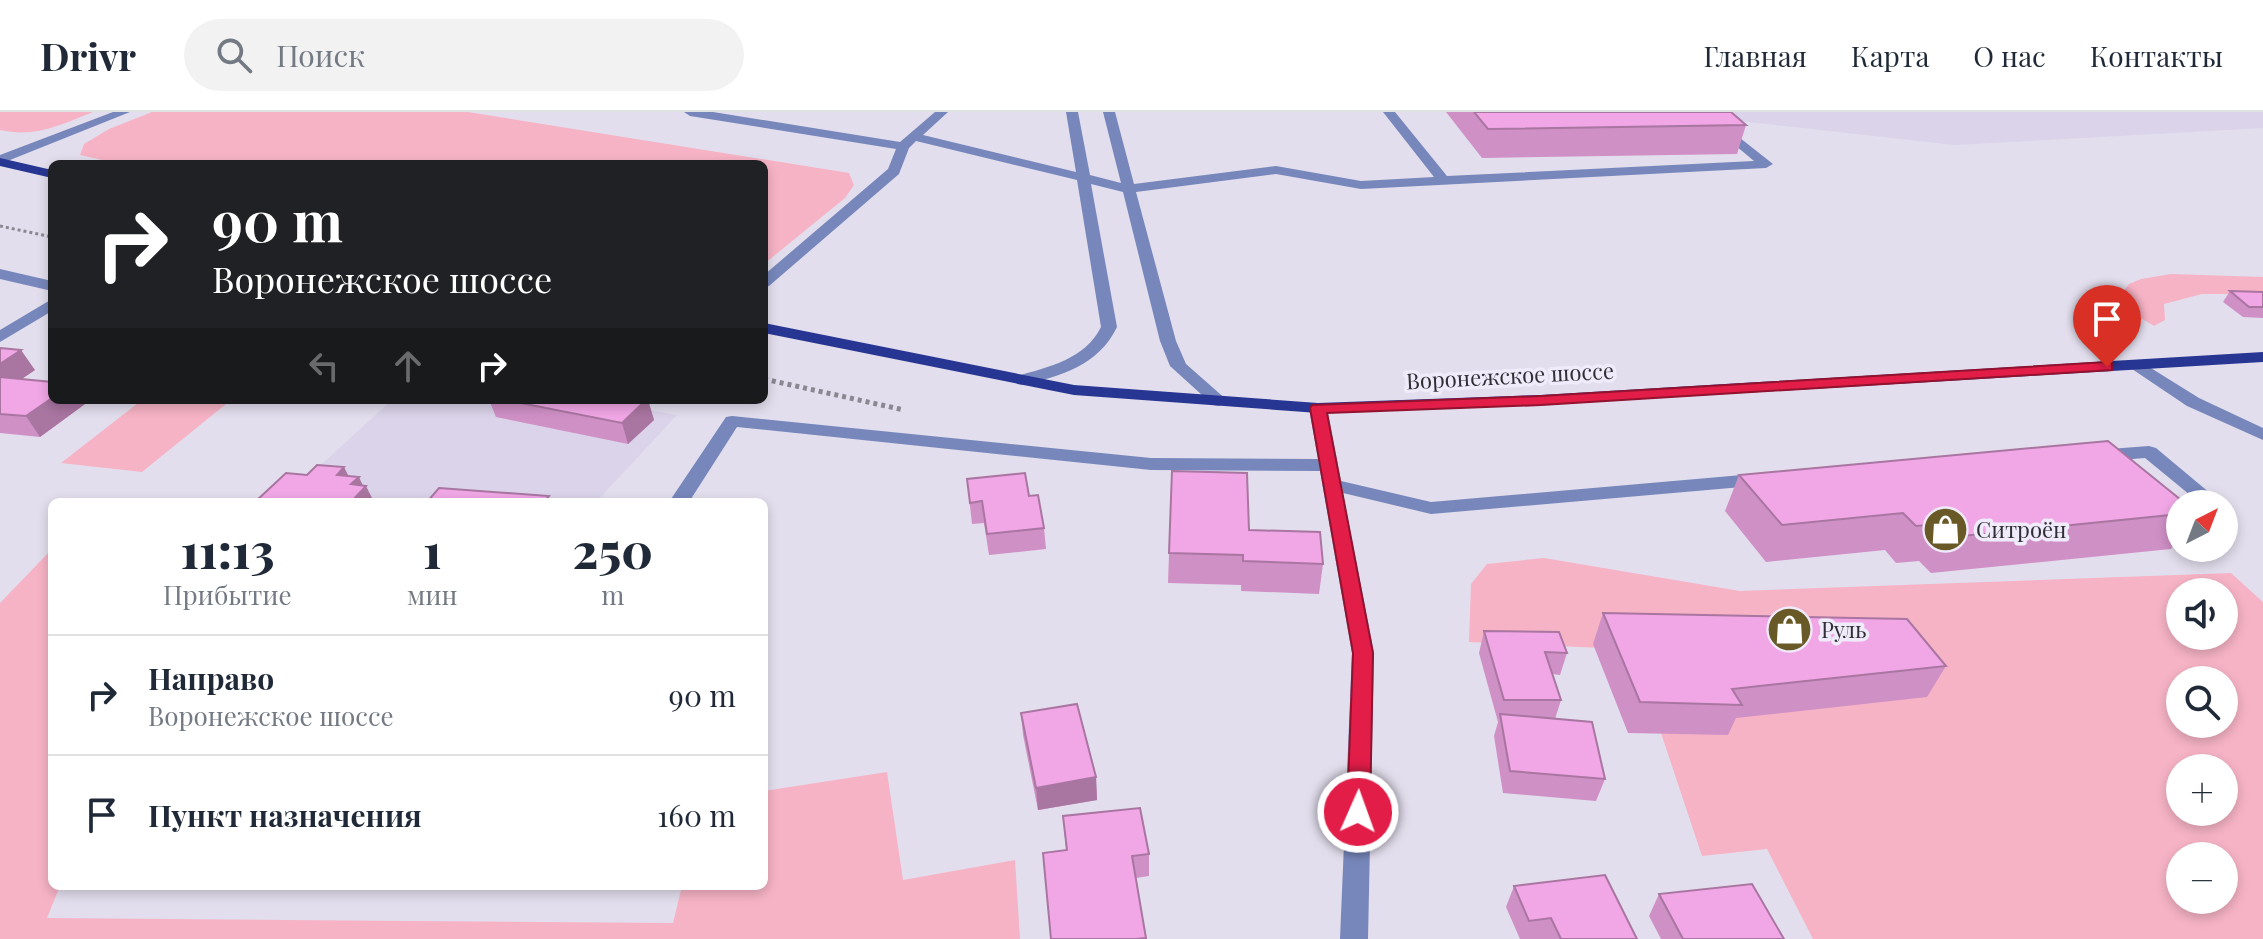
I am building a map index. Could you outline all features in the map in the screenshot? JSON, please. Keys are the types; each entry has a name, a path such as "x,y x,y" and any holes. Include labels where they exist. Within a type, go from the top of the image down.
{"main road":[{"path":"0,161 48,173"},
{"name":"Воронежское шоссе","path":"768,329 1074,390 1318,408 1541,400 2263,357"}],"street":[{"path":"0,161 124,112"},
{"path":"690,112 909,141 1129,189 1276,170 1361,185 1766,164 1720,126 1706,124"},
{"path":"768,280 894,171 909,141 942,112"},
{"path":"1023,380 1088,355 1104,341 1109,327 1072,112"},
{"path":"1109,112 1168,341 1178,366 1219,401"},
{"path":"1389,112 1444,181"},
{"path":"0,274 48,285"},
{"path":"0,337 48,307"},
{"path":"2138,365 2193,402 2263,435"},
{"path":"1318,408 1363,653 1354,939"},
{"path":"682,498 732,421 1151,464 1330,475 1431,508 1791,477"},
{"path":"2071,457 2149,452 2196,490"}],"path":[{"path":"0,226 48,236"}],"shaded area":[{"path":"0,112 93,112 47,129 12,132 0,130"},
{"path":"152,112 468,112 768,160 102,160 80,155 84,144 109,129"},
{"path":"1660,112 2263,112 2263,128 1955,145"},
{"path":"768,160 849,173 854,185 845,198 768,261"},
{"path":"2171,274 2263,277 2263,294 2202,294 2164,304 2165,320 2154,326 2134,314 2121,294 2129,284 2141,279"},
{"path":"137,404 226,404 142,472 61,463"},
{"path":"388,404 618,404 677,415 600,498 284,498"},
{"path":"48,553 48,890 58,890 47,918 673,923 681,890 768,890 768,790 887,772 903,880 1015,860 1020,939 0,939 0,603"},
{"path":"1544,558 1740,591 2231,573 2237,578 2166,578 2166,650 2238,650 2238,579 2263,602 2263,939 1813,939 1767,849 1702,856 1661,733 1624,649 1469,642 1471,584 1487,564"}],"building":[{"path":"1474,112 1731,112 1746,125 1488,129"},
{"path":"2230,291 2263,292 2263,307 2249,307"},
{"path":"0,348 21,350 0,364"},
{"path":"0,377 48,382 48,401 26,416 0,414"},
{"path":"525,404 642,404 622,423"},
{"path":"2108,441 2169,490 2166,490 2166,515 1952,537 1939,524 1916,526 1903,513 1782,525 1739,475"},
{"path":"317,465 344,467 337,475 359,477 351,484 366,486 355,498 259,498 286,473 307,475"},
{"path":"1172,471 1247,473 1249,530 1320,532 1323,564 1243,561 1243,555 1169,553"},
{"path":"1025,473 1029,496 1038,495 1044,528 987,534 982,501 970,503 967,479"},
{"path":"439,488 549,496 547,498 430,498"},
{"path":"1603,613 1907,619 1946,666 1732,689 1742,705 1640,702"},
{"path":"1484,631 1559,632 1567,653 1545,652 1561,700 1504,700"},
{"path":"1077,704 1096,777 1036,788 1021,713"},
{"path":"1500,714 1592,722 1605,779 1510,771"},
{"path":"1140,808 1149,854 1132,856 1146,938 1051,939 1043,853 1067,850 1063,816"},
{"path":"1605,875 1637,939 1561,939 1551,918 1529,921 1514,886"},
{"path":"1752,884 1784,939 1683,939 1659,894"}],"place":[{"name":"Ситроён","path":"1945,530"},
{"name":"Руль","path":"1790,630"}],"route":[{"path":"1358,812 1363,653 1318,408 1541,400 2107,367"}]}
